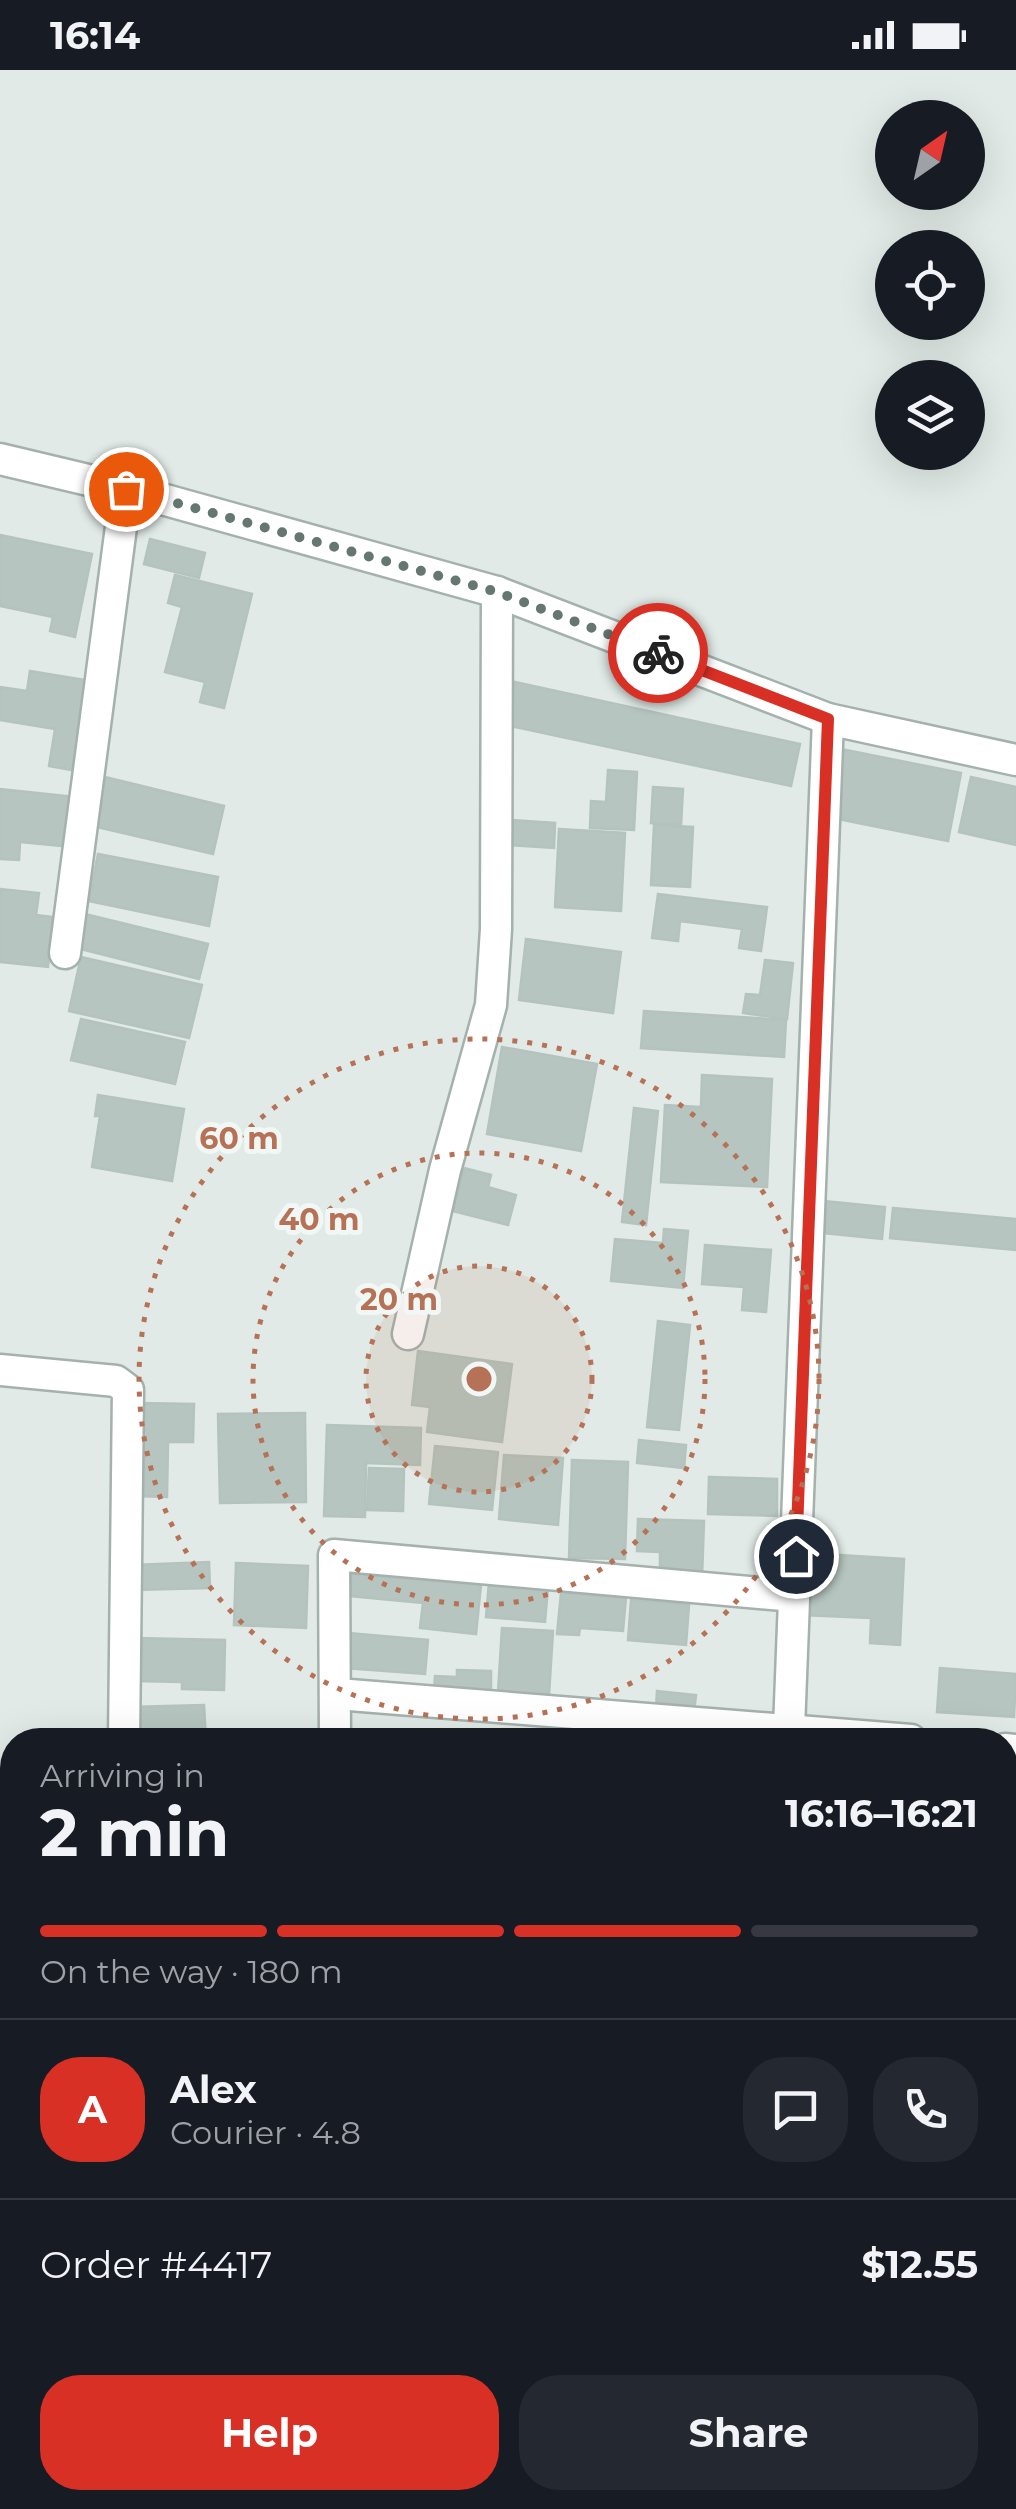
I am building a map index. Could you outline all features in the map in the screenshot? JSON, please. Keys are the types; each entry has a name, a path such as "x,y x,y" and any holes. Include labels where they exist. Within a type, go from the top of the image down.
{"street":[{"path":"0,459 126,489 497,592 828,719 1016,760"},
{"path":"65,953 126,489"},
{"path":"408,1334 445,1170 491,1005 496,930 497,592"},
{"path":"337,1694 789,1728 828,719"},
{"path":"0,1370 116,1380 128,1390 124,1728"},
{"path":"336,1728 334,1555 794,1596"}],"building":[{"path":"0,535 92,554 75,637 50,631 53,617 0,606"},
{"path":"150,539 205,553 199,578 144,564"},
{"path":"175,575 252,594 224,708 200,702 205,682 165,672 182,607 168,603"},
{"path":"30,671 91,681 77,771 49,766 55,729 0,720 0,687 27,691"},
{"path":"515,682 800,744 791,786 506,725"},
{"path":"841,749 961,773 948,841 828,817"},
{"path":"608,770 637,772 634,830 590,828 591,801 606,802"},
{"path":"105,777 224,806 213,854 93,826"},
{"path":"971,777 1016,787 1016,845 959,832"},
{"path":"653,787 683,789 681,825 651,823"},
{"path":"0,789 76,797 71,847 20,842 19,860 0,859"},
{"path":"511,820 555,823 554,848 509,845"},
{"path":"654,825 693,827 690,887 651,885"},
{"path":"559,829 625,833 621,911 555,907"},
{"path":"98,854 218,877 209,926 89,901"},
{"path":"0,889 39,893 36,915 53,917 48,967 0,962"},
{"path":"658,894 767,907 761,951 739,948 742,929 680,921 678,941 652,938"},
{"path":"85,914 208,944 199,979 77,948"},
{"path":"526,939 621,952 613,1013 519,1000"},
{"path":"81,957 202,985 189,1038 69,1011"},
{"path":"765,960 793,963 787,1019 743,1013 746,994 760,995"},
{"path":"644,1011 786,1020 784,1057 641,1048"},
{"path":"81,1019 185,1042 175,1084 71,1060"},
{"path":"502,1047 597,1064 581,1151 487,1134"},
{"path":"702,1075 772,1079 767,1187 661,1182 665,1105 701,1107"},
{"path":"98,1095 184,1109 172,1181 92,1167 100,1116 95,1116"},
{"path":"634,1108 658,1111 646,1225 622,1222"},
{"path":"464,1168 491,1175 488,1187 516,1195 508,1225 453,1211"},
{"path":"814,1200 885,1207 882,1239 811,1232"},
{"path":"893,1208 1016,1219 1016,1250 890,1238"},
{"path":"664,1229 688,1231 683,1288 611,1281 615,1239 663,1243"},
{"path":"705,1245 771,1250 766,1312 742,1310 744,1287 702,1284"},
{"path":"658,1321 690,1325 679,1430 647,1427"},
{"path":"418,1351 512,1364 502,1442 427,1432 430,1407 412,1405"},
{"path":"139,1403 194,1404 193,1442 168,1442 167,1497 137,1496"},
{"path":"305,1413 306,1502 220,1503 218,1414"},
{"path":"327,1425 421,1428 420,1465 366,1463 365,1517 324,1516"},
{"path":"639,1440 686,1445 684,1468 637,1463"},
{"path":"435,1446 498,1452 492,1510 429,1504"},
{"path":"504,1455 563,1458 558,1525 499,1519"},
{"path":"572,1460 628,1462 625,1559 569,1558"},
{"path":"369,1468 404,1469 403,1511 367,1510"},
{"path":"709,1477 777,1479 777,1516 708,1514"},
{"path":"638,1519 704,1521 702,1578 660,1577 660,1552 637,1551"},
{"path":"806,1553 904,1559 900,1645 870,1643 871,1618 803,1615"},
{"path":"209,1562 210,1588 134,1590 133,1565"},
{"path":"236,1563 308,1566 306,1628 234,1625"},
{"path":"352,1574 481,1585 476,1634 420,1628 423,1603 350,1596"},
{"path":"489,1582 548,1587 545,1622 486,1617"},
{"path":"561,1593 626,1598 623,1631 580,1628 579,1635 557,1634"},
{"path":"631,1600 689,1605 686,1645 628,1640"},
{"path":"502,1628 553,1631 549,1695 498,1692"},
{"path":"348,1633 428,1640 425,1674 345,1668"},
{"path":"135,1638 225,1640 224,1690 182,1689 182,1682 135,1681"},
{"path":"940,1668 1016,1674 1014,1717 937,1712"},
{"path":"457,1670 491,1671 491,1693 434,1691 435,1676 457,1677"},
{"path":"657,1691 696,1695 694,1712 656,1708"},
{"path":"204,1705 205,1728 130,1728 129,1707"}],"way so far":[{"path":"126,489 497,592 658,653"}],"route":[{"path":"658,653 828,719 796,1556"}]}
